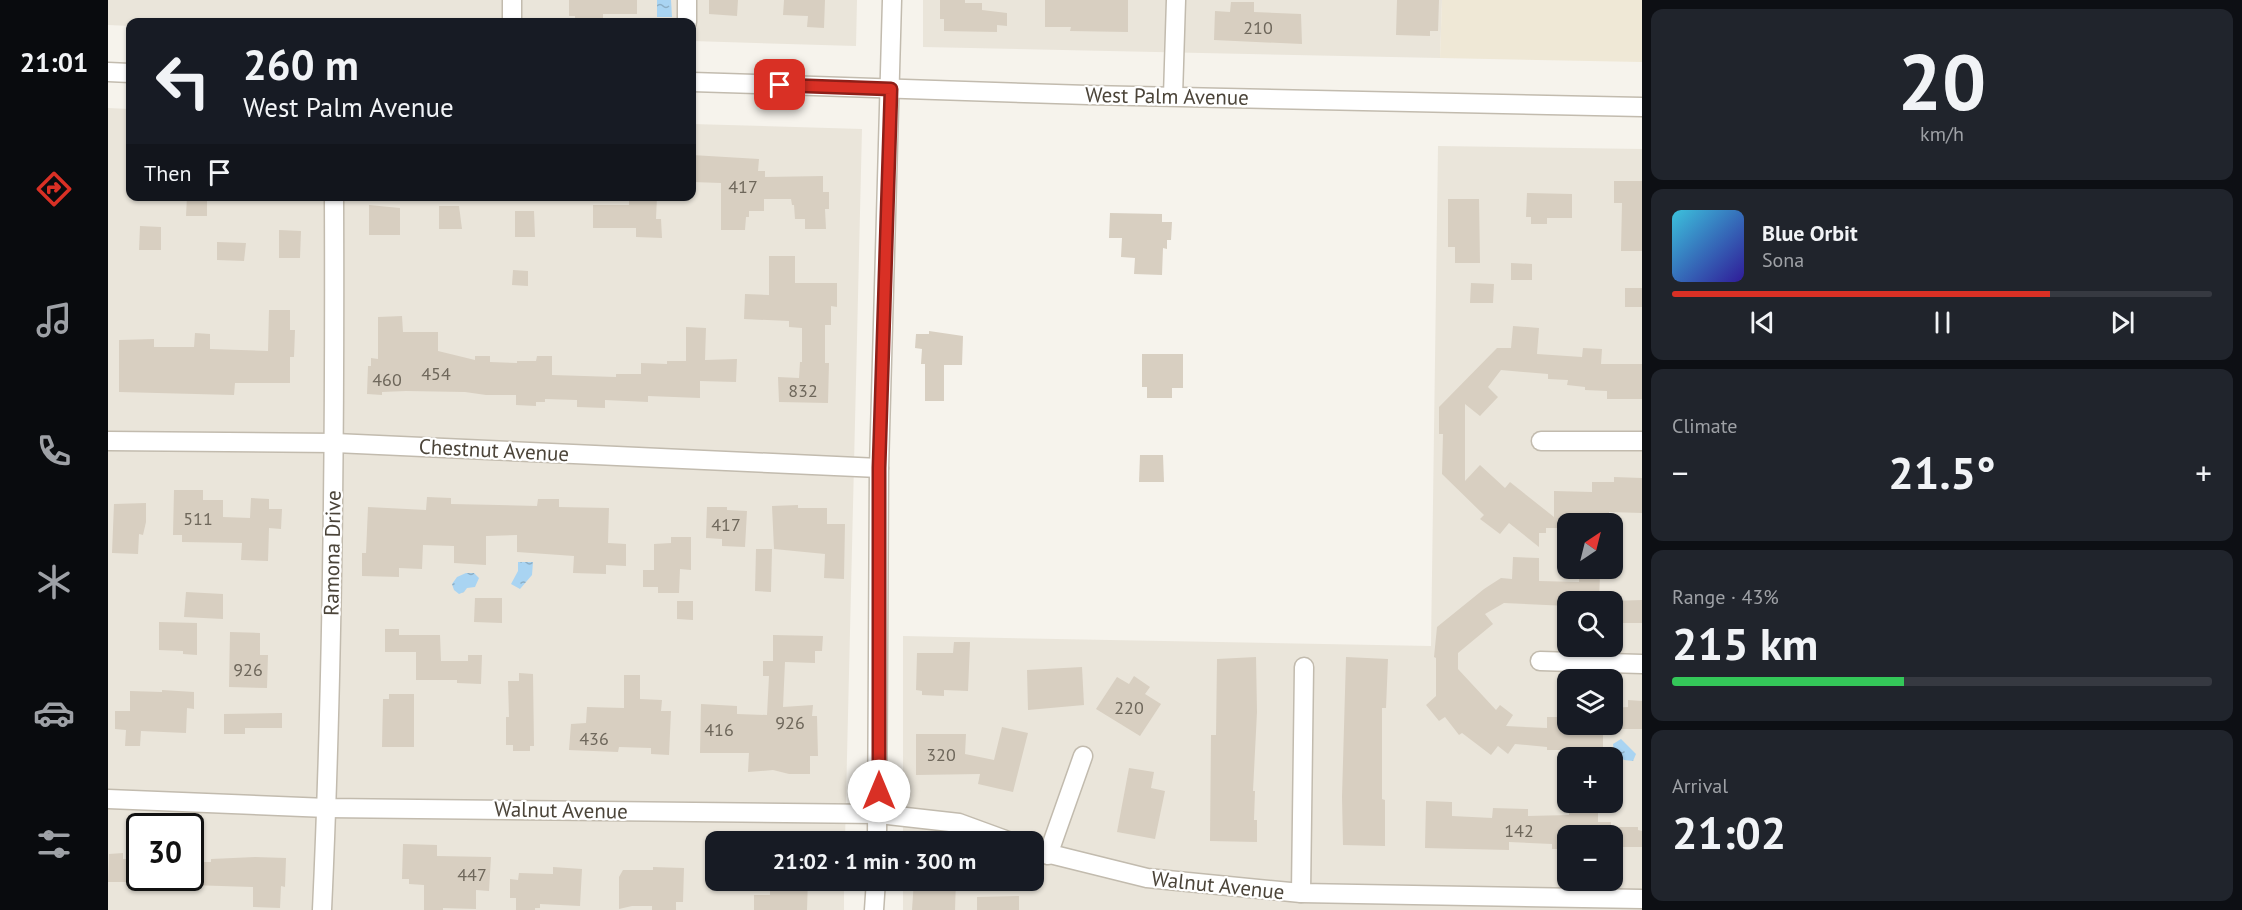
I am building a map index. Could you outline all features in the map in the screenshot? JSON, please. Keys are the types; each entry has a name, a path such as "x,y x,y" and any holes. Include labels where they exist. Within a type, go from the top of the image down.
{"street":[{"path":"512,0 512,18"},
{"path":"687,0 687,18"},
{"path":"878,831 879,468 892,0"},
{"path":"1173,96 1176,0"},
{"path":"108,72 126,73"},
{"name":"West Palm Avenue","path":"696,82 1088,95 1642,107"},
{"name":"Ramona Drive","path":"322,910 327,808 335,443 334,201"},
{"name":"Chestnut Avenue","path":"108,441 335,443 879,468"},
{"path":"1541,441 1642,441"},
{"path":"1540,661 1642,664"},
{"path":"1301,893 1304,667"},
{"name":"Walnut Avenue","path":"1044,845 1083,756"},
{"name":"Walnut Avenue","path":"108,798 327,808 879,814 960,823 981,831"},
{"name":"Walnut Avenue","path":"1044,853 1147,878 1301,893 1642,899"},
{"path":"874,910 875,891"}],"shaded area":[{"path":"108,0 857,0 856,46 696,41 696,18 126,18 126,26 108,25"},
{"path":"923,0 1442,0 1440,58 923,47"},
{"path":"1442,0 1642,0 1642,62 1440,58"},
{"path":"108,108 126,109 126,201 696,201 696,124 862,129 845,831 705,831 705,891 844,891 844,910 108,910"},
{"path":"1438,146 1642,149 1642,910 903,910 903,891 1044,891 1044,831 903,831 903,636 1431,646"}],"water":[{"path":"657,0 671,0 672,17 657,17"},
{"path":"518,562 533,562 532,575 520,589 511,584 518,571"},
{"path":"466,573 474,573 479,578 475,587 467,588 459,594 454,590 452,584 457,577"},
{"path":"1621,739 1636,754 1633,761 1624,760 1623,747 1613,747 1613,744"}],"building":[{"path":"569,0 637,0 637,14 603,14 603,18 569,16"},
{"path":"709,0 738,0 737,16 709,14"},
{"path":"784,0 825,0 824,28 807,27 808,16 783,15"},
{"path":"940,0 982,3 982,10 1007,13 1007,26 997,25 997,32 944,31 944,19 940,19"},
{"path":"1045,0 1128,0 1128,32 1070,31 1071,27 1045,27"},
{"path":"1397,0 1439,0 1438,31 1430,31 1430,36 1396,35"},
{"path":"1231,2 1254,2 1254,12 1301,14 1302,44 1214,40 1215,11 1230,12"},
{"path":"696,155 759,159 758,171 765,171 765,177 823,176 823,192 829,192 829,209 825,209 826,229 805,229 805,219 795,219 791,199 764,199 764,211 749,211 745,230 721,230 721,183 696,182"},
{"path":"1614,181 1642,181 1642,251 1621,251 1622,203 1614,203"},
{"path":"1527,193 1572,194 1572,218 1547,218 1547,224 1531,224 1531,217 1526,217"},
{"path":"1448,199 1479,199 1480,263 1455,263 1455,247 1448,247"},
{"path":"187,201 207,201 207,216 186,216"},
{"path":"629,201 657,201 656,219 661,219 662,238 636,237 636,228 593,228 593,205 629,205"},
{"path":"369,205 400,208 400,235 369,235"},
{"path":"439,206 459,206 462,229 439,229"},
{"path":"515,211 534,211 535,237 515,237"},
{"path":"1110,213 1162,214 1162,222 1172,222 1171,240 1167,240 1167,249 1163,248 1162,275 1134,274 1135,258 1121,257 1122,238 1109,238"},
{"path":"140,226 161,227 161,250 139,250"},
{"path":"279,230 301,231 300,258 279,258"},
{"path":"217,242 246,243 244,261 217,260"},
{"path":"769,256 795,256 795,283 837,283 837,307 831,306 831,325 825,325 825,363 829,363 828,403 779,402 778,377 799,378 800,362 802,362 802,328 789,327 789,321 744,319 745,294 769,295"},
{"path":"1511,263 1532,264 1532,280 1511,280"},
{"path":"513,270 528,271 528,286 512,285"},
{"path":"1471,283 1494,284 1493,303 1470,303"},
{"path":"1625,288 1642,288 1642,307 1625,307"},
{"path":"269,310 290,310 290,330 295,330 294,357 290,357 290,383 235,383 234,395 119,392 119,340 154,339 154,347 194,347 195,333 210,334 210,349 268,351"},
{"path":"402,316 403,332 438,332 438,351 475,360 475,356 490,356 490,362 517,363 517,361 536,361 537,356 552,356 552,375 616,377 616,374 641,374 641,363 667,364 667,361 686,361 686,327 706,328 705,360 737,359 736,382 700,381 700,398 648,396 648,402 605,400 605,408 577,407 577,400 545,399 545,402 536,402 536,406 516,405 516,395 465,392 406,391 382,392 382,395 367,394 368,366 371,366 371,358 378,359 378,317"},
{"path":"1513,326 1539,328 1537,354 1582,357 1583,348 1602,349 1601,364 1642,364 1642,399 1607,399 1607,391 1585,390 1585,387 1567,385 1568,380 1548,379 1548,374 1501,370 1488,387 1498,397 1480,416 1465,404 1465,481 1480,465 1505,488 1510,482 1554,517 1554,491 1592,492 1592,482 1614,482 1614,477 1642,478 1642,513 1557,513 1557,528 1546,528 1546,533 1539,533 1539,547 1509,523 1500,534 1480,519 1484,515 1442,474 1443,434 1439,434 1439,407 1497,348 1511,348"},
{"path":"929,331 963,336 962,365 944,365 944,401 925,401 925,364 921,364 922,349 915,348 916,334 929,334"},
{"path":"1142,354 1183,354 1183,388 1172,388 1172,398 1147,398 1147,387 1142,387"},
{"path":"1140,455 1163,455 1164,482 1139,482"},
{"path":"174,490 203,490 203,500 223,500 223,517 250,518 251,498 269,499 269,509 282,509 281,529 269,528 268,561 241,560 242,543 182,542 182,535 173,535"},
{"path":"427,497 451,498 451,504 537,506 538,499 559,499 559,507 609,508 608,543 626,544 626,566 606,565 606,574 573,573 574,556 517,552 517,535 486,536 486,565 454,563 454,546 423,545 422,569 399,568 399,577 362,576 362,553 366,553 368,507 426,510"},
{"path":"146,503 146,522 143,535 139,534 138,554 112,553 114,504"},
{"path":"798,505 798,508 827,508 827,524 845,524 844,579 824,578 825,554 774,549 772,506"},
{"path":"707,507 727,507 727,510 747,511 745,547 722,546 722,539 706,538"},
{"path":"671,537 691,537 691,570 680,569 679,593 658,593 658,587 643,587 643,570 654,570 654,544 671,543"},
{"path":"756,549 772,549 771,592 755,591"},
{"path":"1513,557 1539,558 1539,581 1579,582 1579,579 1600,579 1599,591 1557,591 1557,605 1504,603 1485,614 1493,624 1458,653 1458,669 1496,710 1500,705 1513,715 1506,726 1547,728 1547,717 1557,717 1557,735 1603,735 1603,747 1557,747 1557,750 1547,750 1547,747 1515,744 1508,754 1498,746 1491,755 1462,733 1459,735 1445,717 1439,721 1426,705 1436,696 1436,658 1434,657 1437,627 1501,578 1512,579"},
{"path":"186,592 223,594 223,619 184,617"},
{"path":"475,598 502,598 502,623 474,622"},
{"path":"1642,600 1642,623 1623,623 1623,601"},
{"path":"677,601 693,601 693,620 677,619"},
{"path":"159,622 197,623 197,655 183,654 183,651 159,650"},
{"path":"385,629 399,629 399,635 440,635 441,661 468,661 468,655 482,655 481,684 457,683 457,680 416,680 416,652 385,652"},
{"path":"230,632 260,633 260,655 268,655 267,688 229,687"},
{"path":"773,635 823,636 822,651 815,651 815,663 785,662 783,707 813,705 812,716 817,716 818,756 810,756 810,774 789,774 773,770 748,772 749,753 700,753 701,704 737,706 737,714 767,715 769,676 763,676 763,661 773,661"},
{"path":"954,642 970,642 968,691 944,690 944,696 922,695 922,691 916,690 917,653 953,653"},
{"path":"1256,657 1257,712 1253,791 1255,791 1254,820 1257,820 1257,842 1210,841 1211,735 1216,735 1217,659"},
{"path":"1346,657 1388,659 1386,708 1382,708 1382,799 1385,800 1385,846 1343,845"},
{"path":"1082,667 1084,705 1028,710 1027,670"},
{"path":"519,673 533,674 534,746 530,746 530,751 513,751 513,745 506,745 506,717 509,717 508,681 519,681"},
{"path":"624,675 640,675 640,699 662,700 661,711 671,711 669,755 651,754 651,748 619,747 618,752 569,750 571,724 586,723 587,707 624,708"},
{"path":"1134,676 1150,687 1145,694 1161,704 1140,736 1096,709 1117,677 1129,684"},
{"path":"162,690 194,692 194,709 187,708 186,733 141,731 140,746 125,746 126,730 115,729 115,711 130,711 130,691 162,692"},
{"path":"389,694 414,694 414,747 382,747 383,699 389,699"},
{"path":"1628,700 1642,701 1642,729 1623,729 1623,707 1628,707"},
{"path":"282,713 282,728 245,728 245,734 224,734 224,714"},
{"path":"1002,727 1028,733 1013,792 978,784 980,774 916,775 916,734 966,734 965,754 994,760"},
{"path":"1129,768 1154,772 1151,788 1165,791 1155,839 1117,832"},
{"path":"1426,801 1452,802 1452,816 1492,818 1493,808 1528,809 1528,816 1598,813 1598,822 1611,822 1611,825 1557,825 1557,849 1552,849 1552,844 1509,842 1509,850 1425,848"},
{"path":"1623,827 1638,827 1638,830 1642,831 1642,847 1623,847"},
{"path":"403,844 437,845 437,856 491,857 489,891 476,890 476,909 424,910 424,885 409,884 409,879 402,879"},
{"path":"123,853 123,859 126,859 126,882 108,882 109,854"},
{"path":"286,858 285,887 281,886 280,908 253,907 253,887 204,885 204,862 211,862 211,859"},
{"path":"553,867 582,869 580,906 540,904 540,908 535,908 535,910 516,910 516,898 510,898 510,879 518,880 519,873 553,874"},
{"path":"653,867 684,868 683,902 676,902 676,910 652,910 652,906 632,906 619,909 619,877 623,870 653,870"},
{"path":"770,891 808,891 807,910 754,910 754,895 770,895"},
{"path":"913,891 956,891 955,910 912,910"},
{"path":"1019,896 1019,910 977,910 977,897"}],"route":[{"path":"780,85 891,89 879,468 879,791"}]}
